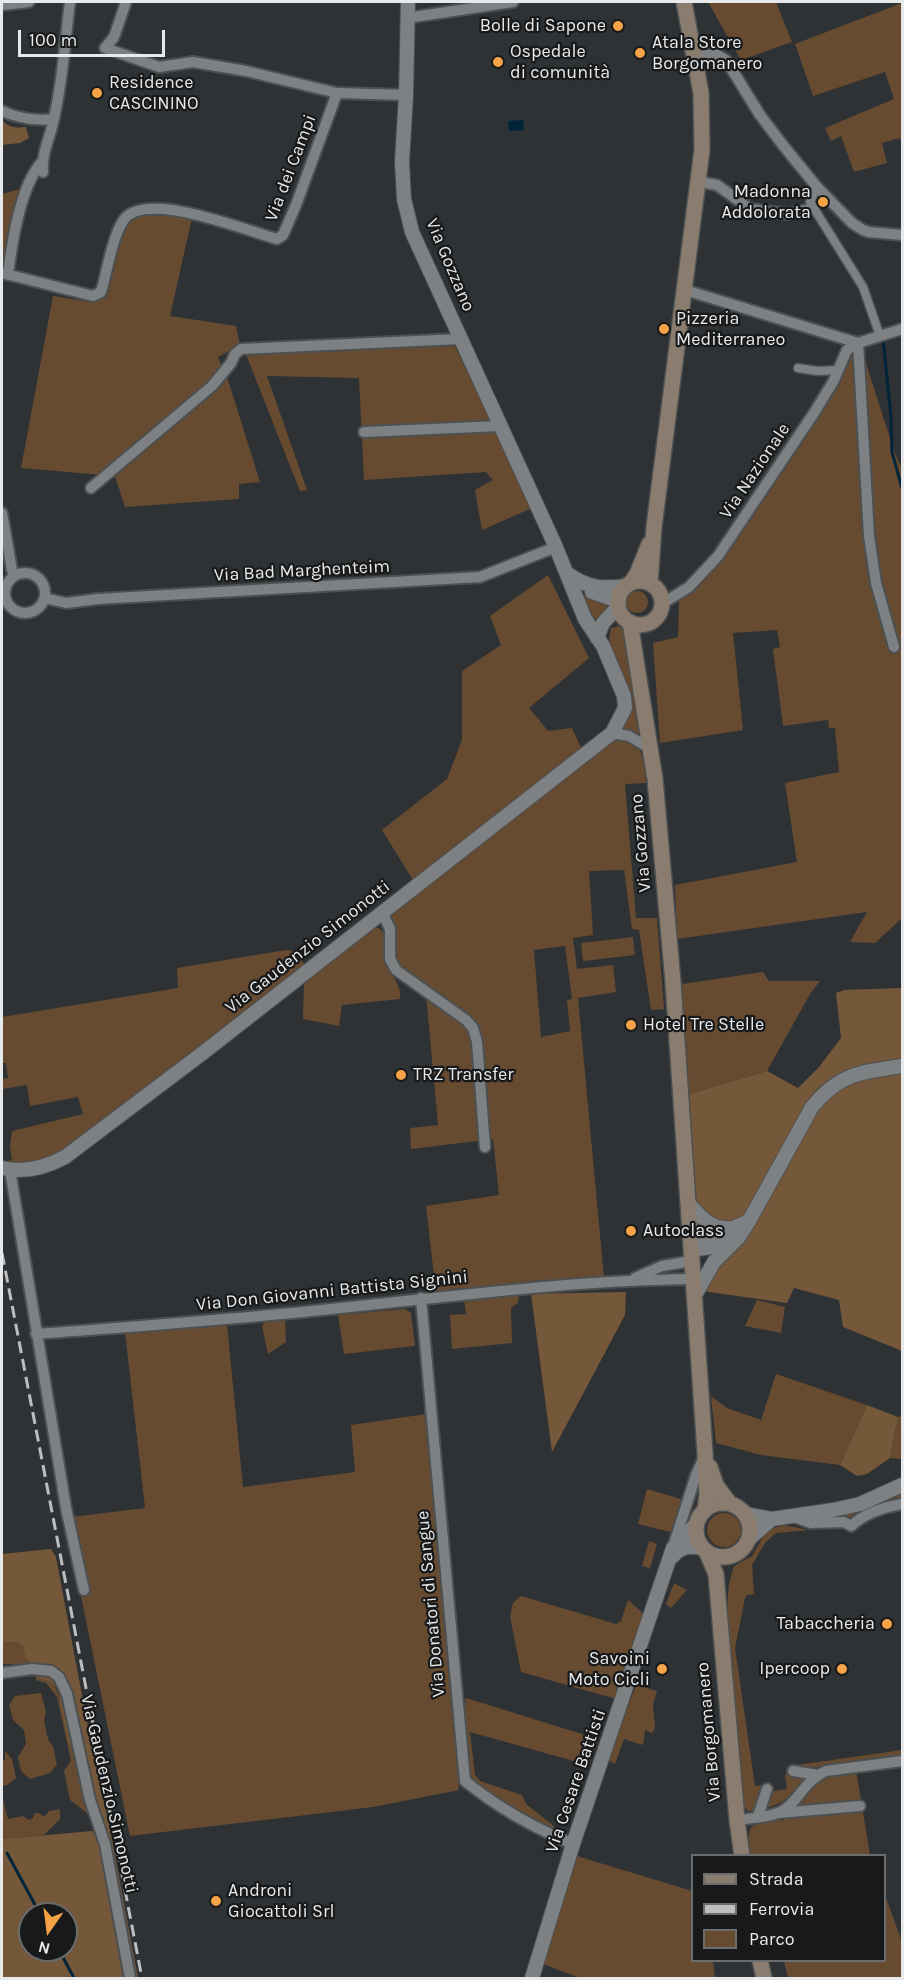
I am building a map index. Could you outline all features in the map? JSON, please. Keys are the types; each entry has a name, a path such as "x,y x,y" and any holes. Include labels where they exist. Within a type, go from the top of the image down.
{"main road":[{"path":"650,583 654,527 699,182 703,122 701,93 684,3"},
{"path":"628,584 644,581 659,591 663,603 656,619 645,624 622,612 619,596 628,584 637,574 654,527"},
{"name":"Via Gozzano","path":"622,612 638,665 651,749 669,934 689,1204"},
{"name":"Via Gozzano","path":"638,665 639,646 645,624"},
{"path":"689,1204 707,1495 705,1509 697,1523 697,1536 704,1550 721,1557 732,1556 741,1550 749,1539 750,1527 740,1508 717,1503 705,1509"},
{"path":"705,1454 716,1485 730,1504"},
{"name":"Via Borgomanero","path":"704,1550 716,1574 742,1854"},
{"name":"Via Borgomanero","path":"719,1605 727,1565 732,1556"},
{"path":"760,1962 764,1978"}],"street":[{"path":"2,5 29,2"},
{"path":"5,274 26,186 34,170 43,167 63,69 70,2"},
{"path":"126,2 114,37 105,48 159,67 193,62 246,71 337,93 406,95"},
{"name":"Via Gozzano","path":"408,2 402,162 404,199 412,232 556,547 585,619 600,642 624,696 626,708 620,719"},
{"path":"407,18 513,2"},
{"path":"695,56 716,54 726,60 760,115 817,187 852,223 862,230 903,235"},
{"name":"Via dei Campi","path":"5,274 93,296 101,292 124,219 133,211 146,209 200,215 277,239 283,235 337,93"},
{"path":"2,111 34,121 54,119"},
{"path":"699,182 717,185 750,209 788,214 814,208"},
{"path":"817,187 810,202 863,287 880,336"},
{"path":"685,290 858,343 903,329"},
{"path":"91,488 212,386 231,363 234,354 241,349 460,339"},
{"path":"858,343 869,536 876,583 894,646"},
{"name":"Via Nazionale","path":"663,603 688,587 718,556 814,413 847,350 858,343"},
{"path":"798,368 818,371 838,370"},
{"path":"364,432 500,426"},
{"path":"2,513 14,576"},
{"name":"Via Bad Marghenteim","path":"45,598 66,603 480,577 556,547"},
{"path":"21,573 34,574 44,584 45,598 42,604 32,612 19,612 13,609 6,598 6,585 14,576 21,573"},
{"path":"568,574 580,583 596,588 605,589 628,584"},
{"path":"568,574 575,585 622,612 600,628 600,642"},
{"name":"Via Gaudenzio Simonotti","path":"6,1169 39,1168 65,1156 204,1052 612,733 620,719"},
{"path":"612,733 629,736 651,749"},
{"path":"382,912 390,929 390,959 396,970 466,1020 473,1028 477,1042 484,1147"},
{"path":"691,1250 719,1246 739,1237 744,1224 812,1107 823,1093 837,1082 861,1072 903,1066"},
{"path":"6,1169 66,1508 84,1590"},
{"path":"689,1204 699,1216 719,1228 744,1224"},
{"path":"691,1250 744,1224"},
{"path":"695,1295 714,1262 734,1240"},
{"name":"Via Don Giovanni Battista Signini","path":"632,1279 691,1250"},
{"name":"Via Don Giovanni Battista Signini","path":"36,1334 181,1323 632,1279 694,1279"},
{"name":"Via Donatori di Sangue","path":"421,1298 465,1781 486,1798 514,1815 573,1844"},
{"name":"Via Cesare Battisti","path":"532,1978 573,1844 705,1454"},
{"path":"745,1514 772,1519 860,1504 903,1485"},
{"path":"791,1516 811,1523 844,1522 851,1526 857,1520 880,1510 903,1504"},
{"path":"749,1539 772,1519"},
{"name":"Via Cesare Battisti","path":"673,1548 697,1523"},
{"path":"668,1562 681,1548 692,1546 704,1550"},
{"name":"Via Gaudenzio Simonotti","path":"2,1672 32,1669 51,1671 59,1677 67,1694 90,1800 105,1844 130,1978"},
{"path":"779,1813 788,1807 800,1791 826,1771 903,1761"},
{"path":"793,1771 818,1775"},
{"path":"758,1816 766,1789"},
{"path":"737,1820 779,1813 860,1806"}],"green space":[{"path":"708,2 776,2 792,42 741,60"},
{"path":"902,3 902,147 900,138 882,143 887,163 854,172 841,136 831,141 825,128 894,99 885,72 813,96 795,44"},
{"path":"24,188 8,275 2,273 2,194"},
{"path":"144,213 192,218 170,316 236,326 240,345 218,357 229,383 260,482 239,484 239,499 125,507 115,476 21,468 53,296 91,302 107,297 124,229 131,217"},
{"path":"454,344 532,508 482,530 475,490 493,480 486,472 364,480 359,378 267,376 307,490 300,491 245,352"},
{"path":"860,344 894,451 902,469 902,918 875,943 850,942 867,912 677,939 675,885 797,862 785,783 839,772 835,728 829,728 828,720 783,726 773,649 780,647 777,630 733,633 743,730 660,743 653,643 678,637 679,602 704,577 849,351 856,346 877,583"},
{"path":"548,575 589,658 529,708 548,731 572,728 584,754 416,885 382,830 447,779 462,740 462,671 501,645 490,616"},
{"path":"637,591 645,594 648,602 645,610 637,613 629,610 626,602 629,594"},
{"path":"585,595 606,604 608,607 605,616 594,619 590,615 583,598"},
{"path":"623,627 645,739 620,729 628,698 609,639 611,628"},
{"path":"615,738 625,739 637,746 643,759 646,783 625,784 636,918 657,918 664,1009 651,1010 639,930 632,929 624,870 589,871 593,935 573,938 577,969 613,965 616,992 578,998 604,1278 436,1293 426,1206 499,1195 493,1139 411,1149 410,1128 438,1125 425,983 402,969 393,957 395,926 387,911 517,817","holes":["565,946 572,999 567,1000 570,1031 541,1037 534,950"]},
{"path":"377,927 383,932 385,959 398,986 400,999 342,1005 339,1026 303,1019 304,984 369,930"},
{"path":"633,937 635,955 583,961 581,943"},
{"path":"286,950 300,956 307,971 39,1168 2,1162 12,1160 10,1146 12,1131 83,1114 78,1097 30,1106 27,1085 2,1089 2,1079 8,1078 6,1063 2,1063 2,1017 178,988 177,968"},
{"path":"763,972 769,981 820,981 810,994 767,1071 686,1095 676,985"},
{"path":"519,1294 518,1303 511,1308 512,1343 452,1349 450,1315 466,1314 464,1299"},
{"path":"757,1300 785,1307 781,1333 745,1326"},
{"path":"405,1309 411,1313 415,1346 344,1354 338,1315"},
{"path":"285,1318 286,1342 268,1354 262,1326 266,1320"},
{"path":"227,1325 243,1487 355,1472 351,1425 426,1414 459,1790 373,1807 130,1836 80,1591 90,1592 72,1517 145,1508 125,1332"},
{"path":"776,1374 867,1405 840,1465 761,1455 716,1443 711,1396 727,1408 761,1420"},
{"path":"902,1416 902,1459 890,1458 898,1417"},
{"path":"647,1489 681,1499 674,1533 638,1524"},
{"path":"902,1491 902,1500 855,1518 824,1520 823,1517 850,1513"},
{"path":"724,1513 736,1518 741,1530 736,1542 724,1547 712,1542 707,1530 712,1518"},
{"path":"784,1525 809,1530 776,1533 765,1543 752,1565 754,1594 747,1595 745,1598 735,1648 755,1786 763,1785 764,1792 787,1789 785,1774 809,1775 789,1797 777,1805 748,1811 744,1807 741,1782 727,1609 729,1584 734,1566 752,1556 764,1535 771,1529"},
{"path":"649,1541 657,1544 650,1568 642,1566"},
{"path":"674,1583 687,1590 671,1608 666,1604"},
{"path":"521,1596 616,1624 621,1621 628,1600 644,1614 616,1699 521,1672 510,1616 513,1603"},
{"path":"17,1642 23,1646 25,1658 32,1664 3,1664 2,1643"},
{"path":"36,1677 54,1683 73,1742 78,1777 88,1814 70,1800 64,1771 71,1761 57,1697 46,1683 36,1680"},
{"path":"636,1685 657,1691 653,1705 655,1728 652,1733 645,1730 643,1745 624,1739 615,1764 608,1760"},
{"path":"41,1693 46,1712 44,1720 48,1739 53,1747 57,1764 50,1773 30,1779 21,1771 18,1757 26,1744 24,1730 13,1720 9,1705 15,1696"},
{"path":"466,1698 598,1739 588,1765 470,1732 475,1775 480,1781 522,1795 526,1804 554,1826 553,1829 484,1792 471,1778 465,1730 463,1729"},
{"path":"902,1750 902,1756 816,1767 797,1767 797,1765"},
{"path":"5,1751 12,1759 16,1778 2,1786 2,1761 5,1760"},
{"path":"856,1770 870,1854 749,1854 747,1843 751,1827 780,1819 783,1821 792,1806 822,1776"},
{"path":"2,1796 8,1819 23,1816 29,1820 33,1818 34,1813 45,1816 49,1811 60,1809 60,1819 44,1835 2,1839"},
{"path":"577,1856 691,1891 691,1962 713,1962 715,1978 580,1978 543,1964"},
{"path":"886,1898 902,1942 902,1978 788,1978 784,1962 886,1962"}],"shaded area":[{"path":"2,120 13,127 26,127 29,138 20,143 2,145"},
{"path":"902,988 902,1062 840,1076 750,1212 737,1222 714,1223 695,1203 686,1095 767,1071 798,1088 819,1067 841,1038 836,993 844,990"},
{"path":"902,1071 902,1351 843,1327 839,1300 794,1288 787,1303 702,1291 819,1102 857,1076"},
{"path":"626,1292 625,1315 552,1452 531,1294"},
{"path":"867,1405 898,1417 890,1458 867,1474 857,1476 840,1465"},
{"path":"51,1549 56,1557 138,1978 134,1978 76,1722 51,1668 32,1664 25,1658 23,1646 17,1642 2,1643 2,1554"},
{"path":"36,1673 50,1674 60,1684 73,1742 69,1743 54,1683 36,1677"},
{"path":"92,1831 99,1835 128,1978 2,1978 2,1839"}],"water":[{"path":"523,120 524,130 509,131 508,121"}],"waterway":[{"path":"883,339 892,452 902,488"},
{"path":"7,1853 34,1902"},
{"path":"65,1962 74,1978"}],"railway":[{"path":"2,1253 142,1978"}],"place":[{"name":"Bolle di Sapone","path":"618,26"},
{"name":"Atala Store Borgomanero","path":"640,53"},
{"name":"Ospedale di comunità","path":"498,62"},
{"name":"Residence CASCININO","path":"97,93"},
{"name":"Madonna Addolorata","path":"823,202"},
{"name":"Pizzeria Mediterraneo","path":"664,329"},
{"name":"Hotel Tre Stelle","path":"631,1025"},
{"name":"TRZ Transfer","path":"401,1075"},
{"name":"Autoclass","path":"631,1231"},
{"name":"Tabaccheria","path":"887,1624"},
{"name":"Savoini Moto Cicli","path":"662,1669"},
{"name":"Ipercoop","path":"842,1669"},
{"name":"Androni Giocattoli Srl","path":"216,1901"}]}
